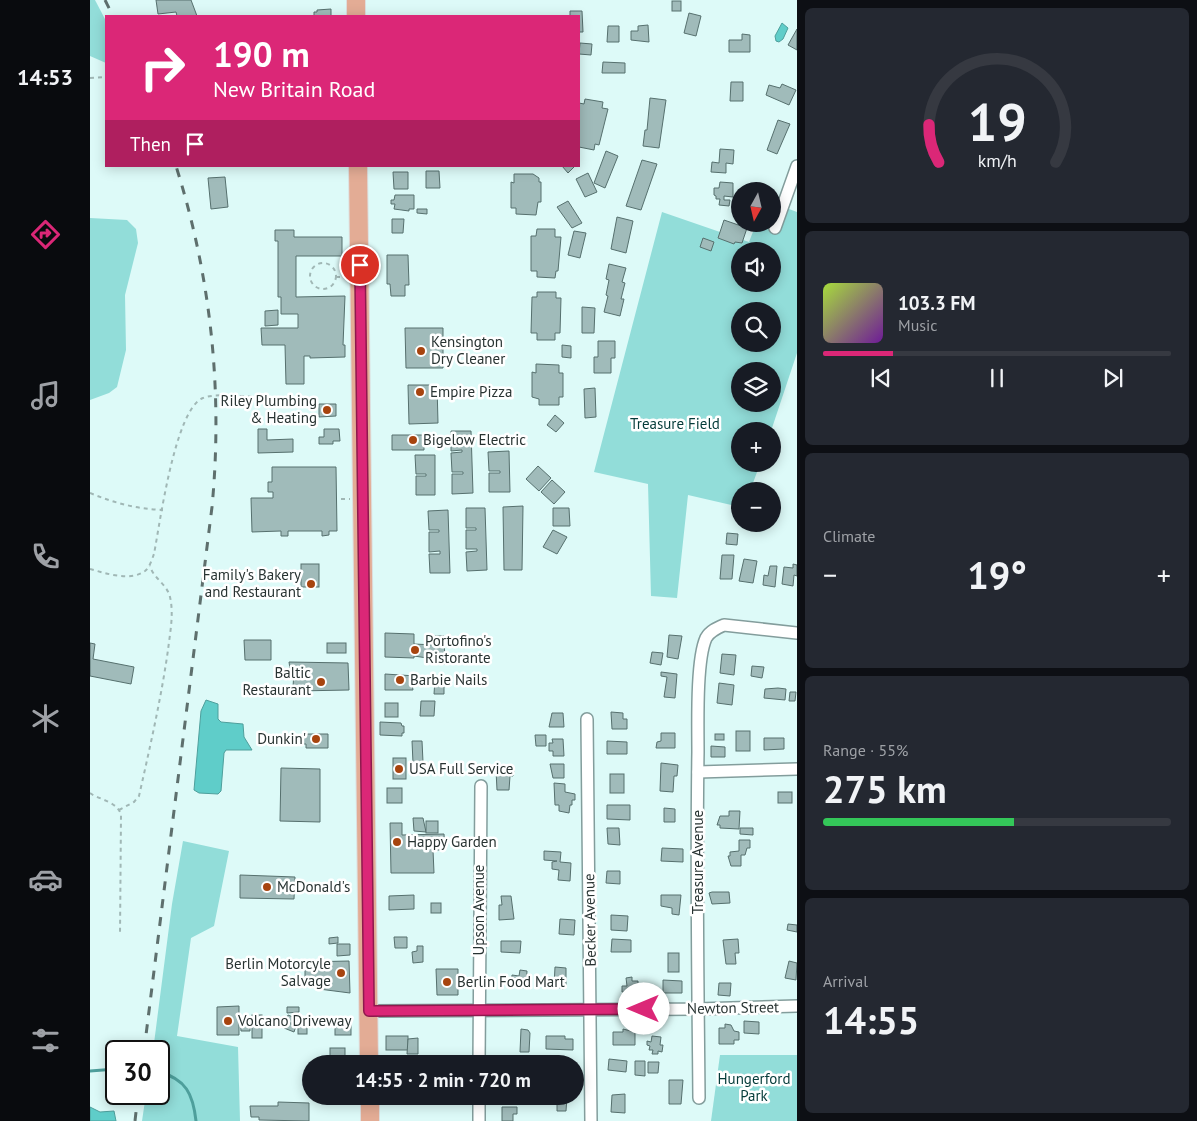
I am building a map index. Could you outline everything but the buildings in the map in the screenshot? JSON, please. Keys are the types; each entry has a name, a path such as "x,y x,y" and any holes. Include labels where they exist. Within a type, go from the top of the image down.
{"main road":[{"path":"356,0 356,15"},
{"path":"358,167 370,1055"},
{"path":"370,1105 370,1121"}],"street":[{"path":"781,211 797,166"},
{"name":"Treasure Avenue","path":"699,1098 698,772 699,702 703,652 706,638 713,630 724,625 797,633"},
{"name":"Becker Avenue","path":"587,719 591,1121"},
{"path":"698,772 797,769"},
{"name":"Upson Avenue","path":"479,1055 480,786"},
{"name":"Newton Street","path":"369,1011 698,1009 797,1006"},
{"path":"479,1105 479,1121"}],"path":[{"path":"90,78 105,77"},
{"path":"326,264 333,268 336,277 330,287 322,289 312,283 310,275 317,265 326,264"},
{"path":"336,277 351,277"},
{"path":"90,569 116,575 132,575 145,571 150,564 175,452 186,416 194,403 216,395 268,397"},
{"path":"90,493 115,503 141,509 163,510"},
{"path":"341,499 352,499"},
{"path":"120,810 134,802 139,796 164,686 170,628 170,596 161,580 152,572 150,564"},
{"path":"90,793 113,804 120,810 120,935"}],"green space":[{"path":"90,0 95,0 105,19 105,63 90,56"},
{"name":"Treasure Field","path":"781,206 797,212 797,353 781,401 781,362 731,362 731,412 777,412 774,422 731,422 731,472 757,472 753,482 731,482 731,505 688,495 677,598 651,596 648,484 594,472 662,212 749,242 753,232 781,232"},
{"path":"90,218 127,220 136,229 138,243 125,295 126,350 117,387 109,393 90,400"},
{"path":"183,841 229,851 214,926 191,938 177,1036 238,1047 240,1121 142,1121 144,1105 170,1105 170,1040 154,1040 172,904"},
{"name":"Hungerford Park","path":"720,1055 797,1055 797,1121 711,1121"}],"shaded area":[{"path":"782,23 788,28 783,39 779,42 776,41 775,36"},
{"path":"206,700 218,704 218,719 221,722 243,724 244,737 252,750 226,750 224,753 221,791 218,794 199,793 194,790 201,711"},
{"path":"90,1107 100,1112 114,1111 116,1121 90,1121"}],"waterway":[{"path":"90,1071 105,1070"},
{"path":"170,1076 182,1083 190,1095 196,1121"}],"railway":[{"path":"105,0 112,15"},
{"path":"145,1040 212,507 215,464 215,377 206,292 198,250 176,167"},
{"path":"135,1121 137,1105"}],"place":[{"name":"Kensington Dry Cleaner","path":"421,351"},
{"name":"Empire Pizza","path":"420,392"},
{"name":"Riley Plumbing & Heating","path":"327,410"},
{"name":"Bigelow Electric","path":"413,440"},
{"name":"Family's Bakery and Restaurant","path":"311,584"},
{"name":"Portofino's Ristorante","path":"415,650"},
{"name":"Barbie Nails","path":"400,680"},
{"name":"Baltic Restaurant","path":"321,682"},
{"name":"Dunkin'","path":"316,739"},
{"name":"USA Full Service","path":"399,769"},
{"name":"Happy Garden","path":"397,842"},
{"name":"McDonald's","path":"267,887"},
{"name":"Berlin Motorcyle Salvage","path":"341,973"},
{"name":"Berlin Food Mart","path":"447,982"},
{"name":"Volcano Driveway","path":"228,1021"}],"route":[{"path":"360,265 369,1011 644,1009"}]}
